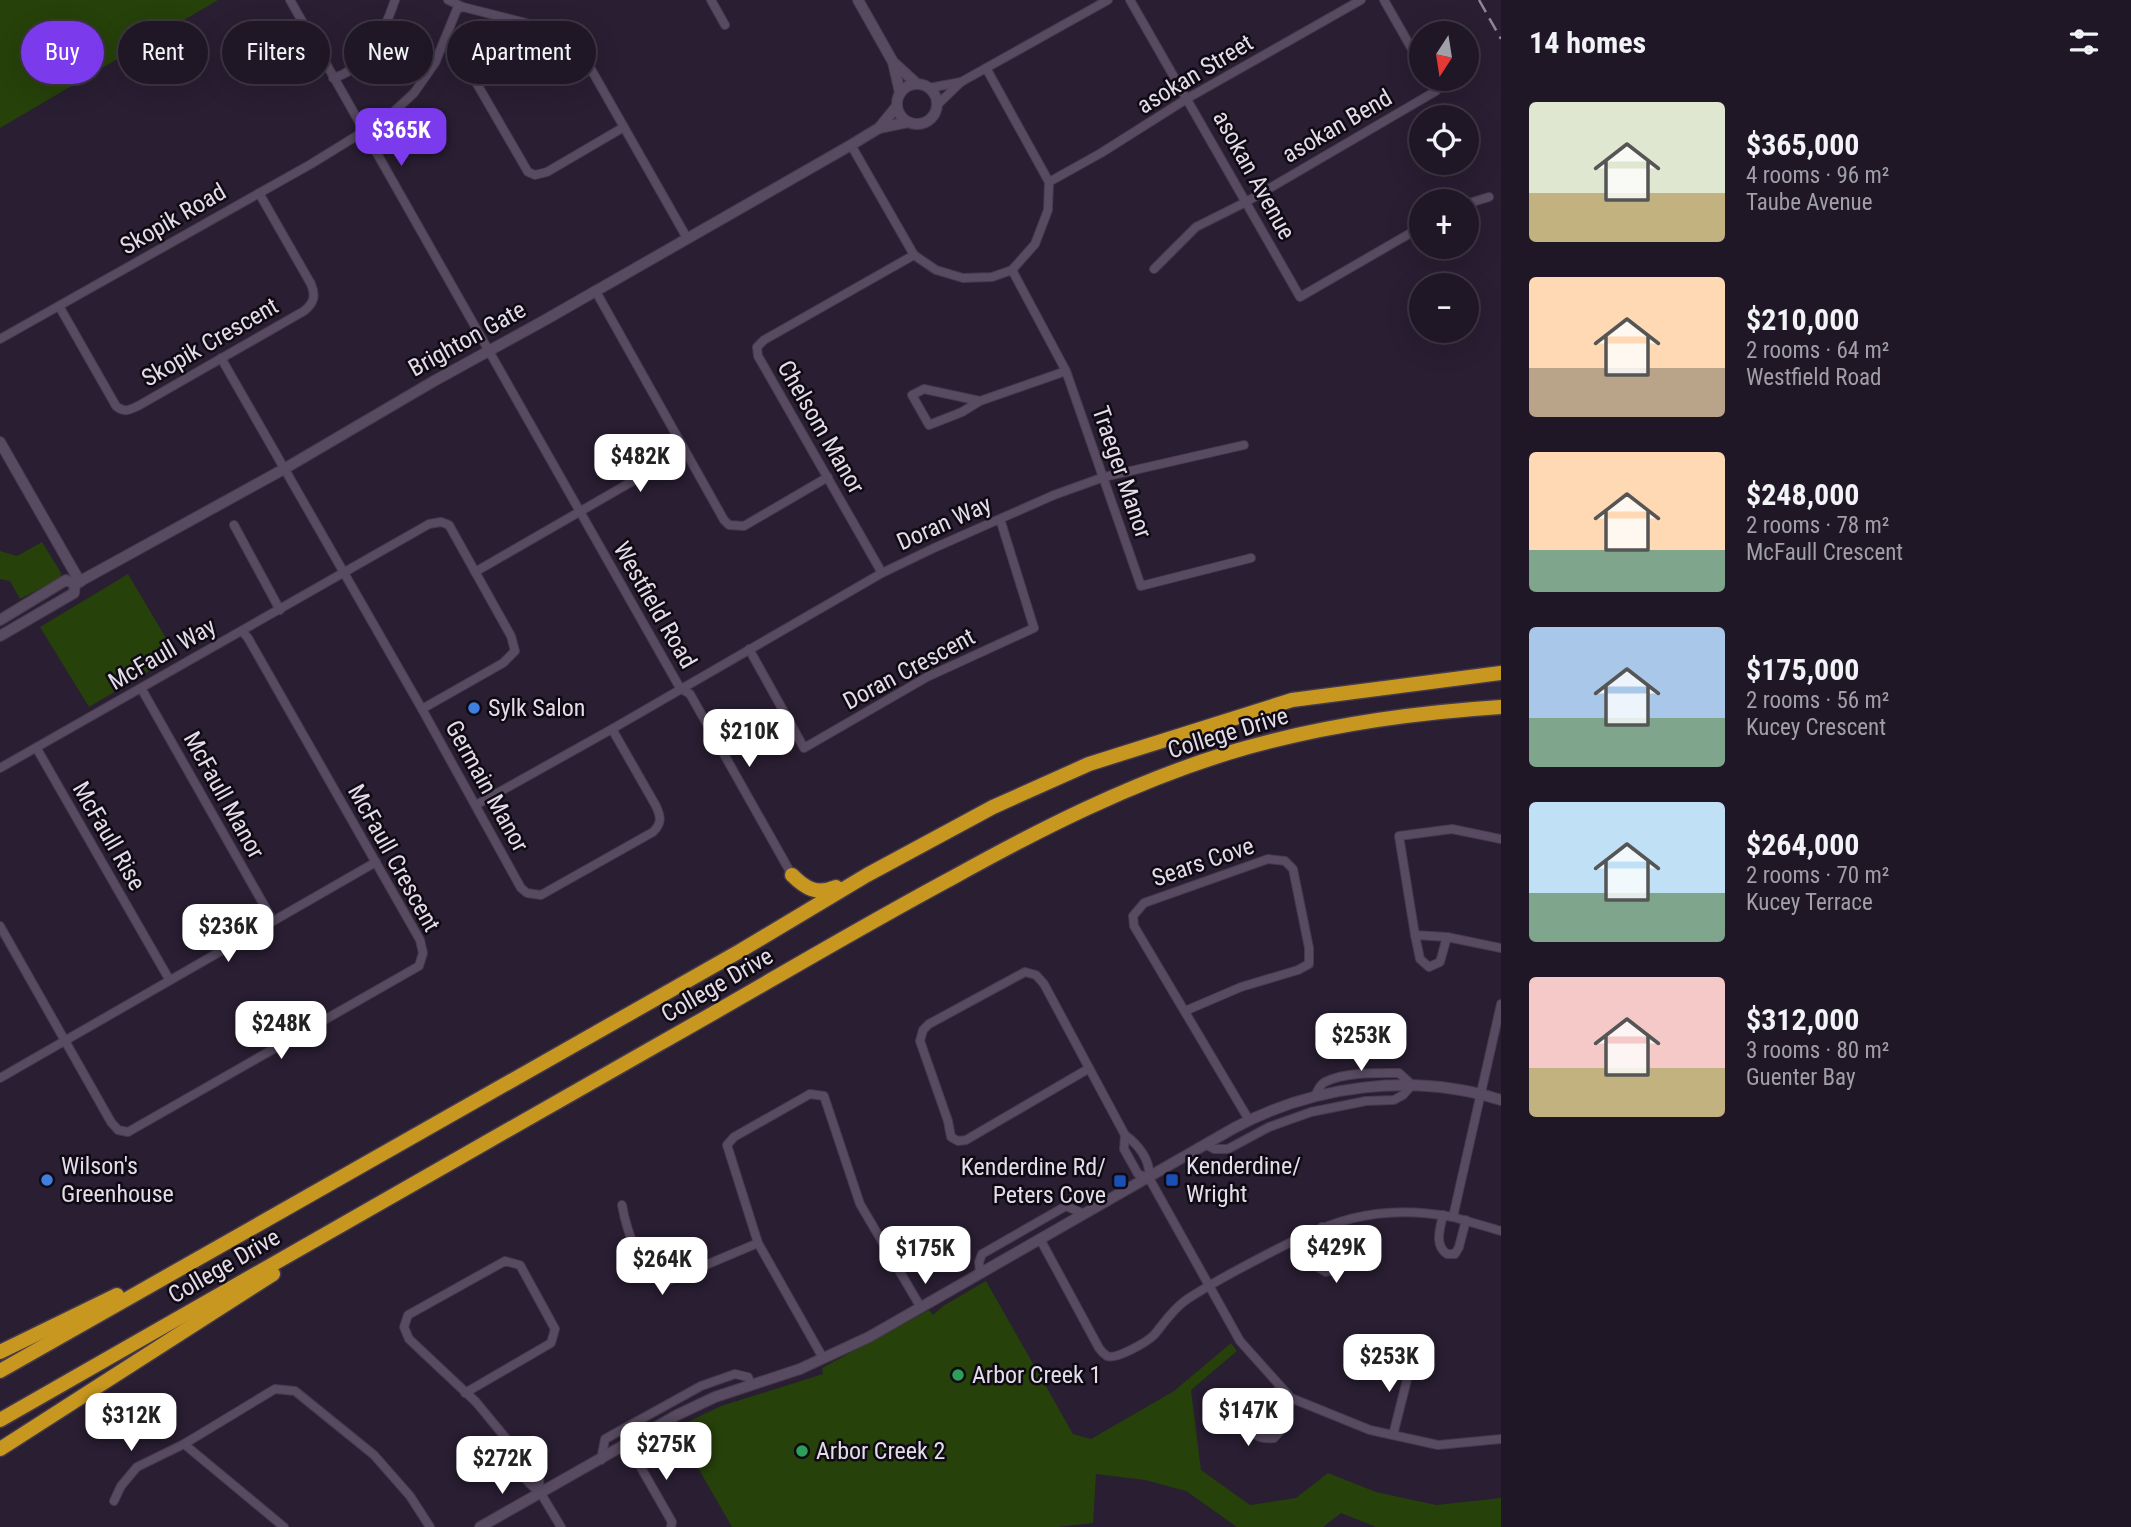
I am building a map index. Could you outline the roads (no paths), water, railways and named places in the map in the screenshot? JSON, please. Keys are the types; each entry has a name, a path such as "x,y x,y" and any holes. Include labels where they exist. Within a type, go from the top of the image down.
{"highway":[{"name":"College Drive","path":"0,1371 740,951 867,875 993,807 1090,764 1292,700 1501,673"},
{"name":"College Drive","path":"0,1420 872,921 1025,839 1158,778 1227,754 1367,720 1437,711 1501,707"},
{"path":"792,875 807,889 818,892 867,875"},
{"path":"0,1449 446,1165"},
{"path":"0,1352 251,1230"}],"street":[{"name":"Westfield Road","path":"290,0 680,688 690,694 792,875"},
{"path":"333,78 358,65 381,36 395,0"},
{"path":"448,0 463,7 561,32 575,41 687,238"},
{"path":"711,0 725,25"},
{"path":"858,0 893,62 900,93 897,106 899,113 908,122 915,124 932,117 937,105 961,82 1108,0"},
{"name":"asokan Avenue","path":"1130,0 1300,297 1409,234"},
{"name":"asokan Street","path":"1049,182 1188,98 1361,0"},
{"path":"1384,0 1409,44"},
{"name":"Skopik Road","path":"0,339 259,193 389,116 414,93 435,63 457,9 463,7"},
{"path":"445,39 455,46 528,172 535,175 547,172 624,127"},
{"path":"893,62 917,84 929,88 961,82"},
{"path":"852,145 914,255 936,270 964,278 992,277 1012,270 1035,244 1048,210 1049,182 986,68"},
{"path":"900,93 917,84"},
{"path":"929,88 937,105"},
{"name":"asokan Bend","path":"1246,202 1436,91"},
{"name":"Brighton Gate","path":"0,636 74,593 78,583 284,469 488,350 852,145 879,128 897,106"},
{"name":"Brighton Gate","path":"879,128 908,122"},
{"name":"Skopik Crescent","path":"59,306 111,398 121,410 128,411 138,406 304,311 313,303 312,284 259,193"},
{"path":"1479,200 1489,197"},
{"path":"1154,269 1196,227 1246,202"},
{"name":"Chelsom Manor","path":"882,573 758,356 757,347 764,340 914,255"},
{"name":"Traeger Manor","path":"1012,270 1066,372 1141,586 1251,558"},
{"path":"595,290 729,525 744,526 828,477"},
{"name":"Germain Manor","path":"221,358 521,888 527,893 541,895 653,832 659,826 661,820 656,806 612,729"},
{"path":"980,401 925,389 912,395 929,425 962,412 980,401 1066,372"},
{"path":"0,442 78,583"},
{"name":"Doran Way","path":"475,805 882,573 1054,495 1104,477 1244,445"},
{"path":"422,709 503,663 515,651 511,636 475,572 685,451"},
{"name":"Doran Crescent","path":"749,649 804,748 927,677 1034,628 1000,519"},
{"name":"McFaull Way","path":"0,768 429,524 441,522 449,525 475,572"},
{"path":"234,526 279,610"},
{"name":"Brighton Gate","path":"0,620 66,580 78,583"},
{"name":"McFaull Crescent","path":"0,926 111,1122 118,1130 128,1132 419,966 422,947 376,862 242,631"},
{"name":"McFaull Manor","path":"142,688 273,921"},
{"name":"McFaull Rise","path":"37,749 169,979"},
{"path":"1447,937 1440,962 1429,967 1420,959 1399,836 1452,829 1501,839"},
{"name":"Sears Cove","path":"1185,1011 1241,987 1298,970 1309,964 1309,948 1293,869 1285,861 1268,859 1144,903 1133,916 1134,926 1249,1120"},
{"path":"0,1078 376,862"},
{"path":"1415,934 1447,937 1501,948"},
{"path":"1088,1069 966,1140 958,1141 951,1137 920,1041 923,1030 929,1024 1025,972 1036,975 1044,984 1125,1135 1136,1143 1150,1168 1149,1178 1207,1286 1240,1341 1280,1388 1291,1398 1370,1430 1438,1445 1501,1439"},
{"path":"1453,1217 1501,1004"},
{"path":"1205,1144 1214,1149 1228,1149 1269,1126 1311,1112 1366,1101 1394,1100 1412,1085"},
{"path":"480,1527 677,1415 715,1397 800,1369 869,1337 1205,1144 1282,1106 1315,1096 1375,1086 1412,1085 1480,1094 1501,1100"},
{"path":"823,1358 758,1243 727,1145 734,1137 810,1094 824,1096 860,1204 920,1306"},
{"path":"1125,1135 1124,1149 1138,1174 1149,1178"},
{"path":"622,1205 627,1231 653,1279 663,1283 758,1243"},
{"path":"980,1273 979,1262 982,1255 1066,1206 1084,1214"},
{"path":"1040,1240 1100,1348 1110,1357 1118,1356 1152,1337 1173,1308 1207,1286 1322,1227 1380,1213 1422,1212 1466,1220 1501,1231"},
{"path":"1443,1215 1438,1242 1440,1250 1447,1254 1455,1254 1459,1247 1466,1220"},
{"path":"1306,1234 1319,1268 1326,1272 1333,1270 1336,1262 1322,1227"},
{"path":"465,1393 551,1343 555,1329 520,1265 505,1261 408,1315 404,1327 409,1339 465,1393 476,1402 514,1448 527,1456 538,1477 541,1492 561,1527"},
{"path":"1393,1435 1412,1360"},
{"path":"601,1460 605,1439 701,1386 735,1374 748,1377 751,1384"},
{"path":"1280,1388 1249,1418 1255,1435 1263,1439 1274,1438 1280,1430 1291,1398"},
{"path":"114,1501 121,1486 137,1467 184,1444 275,1389 295,1391 374,1455 410,1496 430,1527"},
{"path":"184,1444 281,1526"},
{"path":"628,1445 672,1522 671,1527"},
{"path":"514,1448 515,1464 528,1483 541,1492"}],"railway":[{"path":"1479,0 1501,39"}],"place":[{"name":"Sylk Salon","path":"474,708"},
{"name":"Wilson's Greenhouse","path":"47,1180"},
{"name":"Kenderdine/ Wright","path":"1172,1180"},
{"name":"Kenderdine Rd/ Peters Cove","path":"1120,1181"},
{"name":"Arbor Creek 1","path":"958,1375"},
{"name":"Arbor Creek 2","path":"802,1451"}]}
